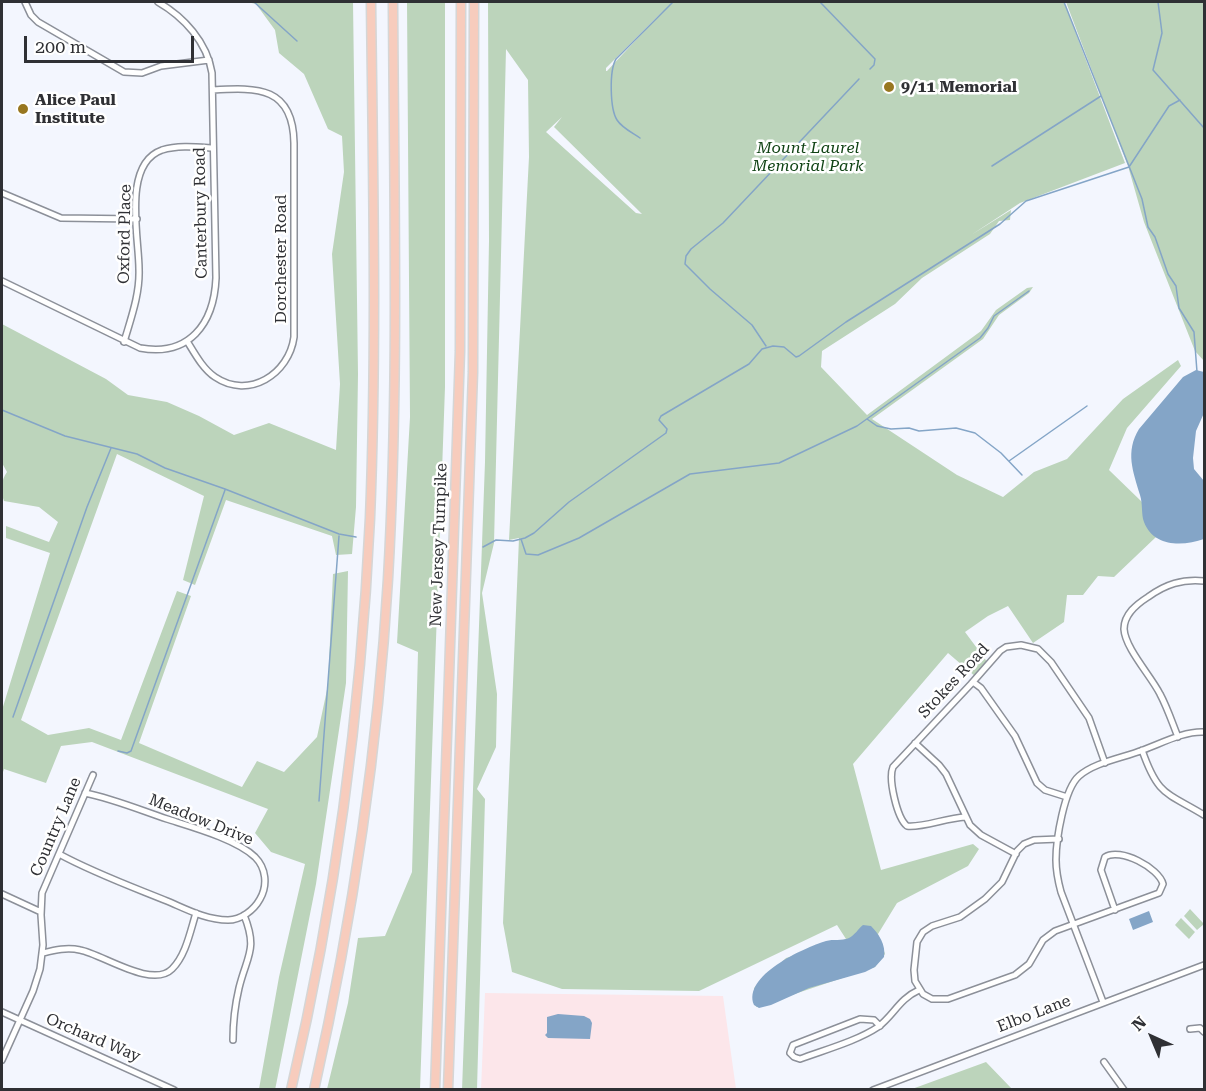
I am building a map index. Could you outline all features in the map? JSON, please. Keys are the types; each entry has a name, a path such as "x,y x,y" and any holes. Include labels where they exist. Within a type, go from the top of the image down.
{"highway":[{"path":"291,1089 317,967 337,847 350,754 362,636 370,518 373,400 371,2"},
{"path":"314,1089 335,987 359,845 378,694 386,604 392,506 395,375 393,2"},
{"name":"New Jersey Turnpike","path":"435,1089 460,383 461,2"},
{"name":"New Jersey Turnpike","path":"448,1089 474,360 474,2"}],"street":[{"path":"25,2 30,15 38,22 124,72 136,74 161,66 209,60"},
{"name":"Canterbury Road","path":"158,2 176,13 205,50 209,60 213,90 216,232 214,294 211,310 204,324 187,341"},
{"name":"Dorchester Road","path":"187,341 212,374 227,383 245,386 263,381 279,371 290,356 294,338 292,120 284,103 263,91 213,90"},
{"name":"Oxford Place","path":"124,342 139,283 136,190 139,176 153,155 160,151 174,148 213,148"},
{"path":"2,193 61,218 72,220 136,219"},
{"path":"2,281 140,348 162,350 176,347 187,341"},
{"path":"1178,737 1162,697 1127,640 1125,621 1136,606 1164,587 1178,581 1204,581"},
{"name":"Stokes Road","path":"965,817 911,827 904,824 891,782 891,771 892,767 1002,648 1021,645 1038,649 1051,662 1089,718 1105,763"},
{"path":"973,682 981,688 1018,741 1037,783 1045,790 1067,797"},
{"path":"1103,1002 1057,876 1056,860 1067,797 1079,776 1105,763 1193,732 1204,732"},
{"path":"915,743 946,774 965,817 977,832 1016,854"},
{"path":"1142,750 1150,773 1159,787 1204,814"},
{"name":"Country Lane","path":"2,1060 36,984 43,953 42,893 93,775"},
{"name":"Meadow Drive","path":"85,793 110,798 195,828 249,852 263,867 265,886 258,902 244,915"},
{"path":"1059,839 1029,842 1020,847 1002,882 985,899 960,917 932,926 920,937 916,947 914,970 915,981 920,990 932,999 948,999 1014,975 1029,964 1047,937 1059,929 1073,925 1115,910 1154,896 1162,889 1163,884 1158,875 1145,865 1125,855 1114,853 1105,857 1101,870 1115,910"},
{"path":"59,854 94,872 196,914 223,920 235,919 244,915 252,942 238,994 233,1040"},
{"path":"2,894 41,912"},
{"path":"43,953 60,948 77,949 137,971 162,975 171,970 180,958 196,914"},
{"name":"Elbo Lane","path":"873,1089 1204,965"},
{"path":"879,1026 874,1020 860,1019 793,1045 790,1053 800,1059 868,1033 879,1026 903,1000 920,990"},
{"name":"Orchard Way","path":"2,1012 174,1089"},
{"path":"1190,1029 1200,1028 1204,1032"},
{"path":"1104,1062 1124,1089"}],"shaded area":[{"path":"485,993 723,996 736,1089 481,1090"}],"green space":[{"path":"247,2 353,2 358,374 356,507 352,554 336,555 332,536 226,500 195,585 183,580 204,496 117,454 21,720 48,735 89,728 121,740 177,591 191,596 139,743 242,787 257,761 284,772 317,737 328,685 333,574 348,571 346,683 316,884 275,1090 259,1089 279,977 305,864 271,852 255,833 268,809 92,742 61,746 46,783 4,769 2,775 2,710 50,553 6,538 6,526 49,542 58,522 39,507 4,501 2,482 7,472 2,463 2,324 106,379 128,395 167,402 234,435 269,423 336,450 340,384 332,254 344,172 342,136 328,129 304,74 279,53 275,30 256,4"},
{"path":"407,2 445,2 445,387 420,1089 327,1089 348,1003 358,938 385,936 412,872 418,652 397,643 410,417"},
{"name":"Mount Laurel Memorial Park","path":"488,2 1064,2 1125,163 1020,203 971,235 1011,210 1010,220 999,221 990,234 922,278 895,304 822,351 821,367 867,415 981,331 996,310 1027,288 1033,287 1029,293 999,315 983,339 872,419 957,475 1003,497 1034,472 1067,459 1123,399 1178,360 1181,366 1127,428 1109,470 1142,502 1156,537 1114,577 1098,576 1083,595 1067,595 1064,622 1033,643 1008,606 965,632 988,663 976,677 948,653 853,764 881,870 973,844 979,849 968,866 897,903 878,934 885,954 875,967 756,1007 754,988 786,958 846,939 837,925 699,991 562,989 512,972 503,923 519,538 509,540 529,157 528,80 506,49 494,543 482,593 497,694 496,747 477,789 485,799 477,1089 462,1090 485,462 489,241","holes":["664,10 607,71 606,71 606,68","562,117 554,127 642,214 636,213 546,132"]},
{"path":"1066,2 1204,2 1204,361 1195,351 1144,222 1128,166"},
{"path":"1190,909 1204,924 1197,930 1184,916"},
{"path":"1181,918 1195,932 1189,939 1175,925"},
{"path":"986,1062 1012,1089 912,1089"}],"water":[{"path":"1196,370 1204,372 1204,413 1196,431 1193,458 1194,469 1204,481 1204,539 1188,543 1170,543 1155,537 1144,522 1132,462 1132,446 1139,429 1183,377"},
{"path":"1149,911 1153,922 1133,930 1129,919"},
{"path":"863,925 871,926 883,944 884,957 875,967 809,988 771,1005 759,1008 754,1005 753,994 757,984 777,965 803,950 829,940 849,938"},
{"path":"558,1014 584,1016 590,1019 592,1023 590,1039 548,1038 545,1035 547,1017"}],"waterway":[{"path":"254,2 297,41"},
{"path":"640,138 617,120 611,90 612,72 616,59 673,2"},
{"path":"820,2 875,59 870,69"},
{"path":"1064,2 1142,199 1148,227 1155,237 1168,274 1176,286 1179,308 1194,332 1197,372"},
{"path":"1158,2 1162,33 1153,70 1204,128"},
{"path":"766,346 752,325 685,264 686,256 691,249 723,223 859,79"},
{"path":"992,166 1101,96"},
{"path":"483,547 496,540 513,541 534,533 569,502 666,433 667,429 659,420 661,416 749,364 762,349 773,346 784,347 796,357 799,356 846,322 1000,224 1026,201 1129,167 1169,106 1180,100"},
{"path":"521,539 526,554 538,555 579,538 690,474 779,463 857,426 980,338 994,316 1029,291"},
{"path":"1009,461 1087,406"},
{"path":"2,410 65,436 137,454 165,468 339,534 356,537"},
{"path":"867,419 877,426 891,429 909,428 919,431 956,428 975,433 1001,453 1022,475"},
{"path":"13,717 87,507 111,448"},
{"path":"118,751 127,753 131,751 225,490"},
{"path":"319,801 339,536"}],"place":[{"name":"9/11 Memorial","path":"889,87"},
{"name":"Alice Paul Institute","path":"23,109"}]}
